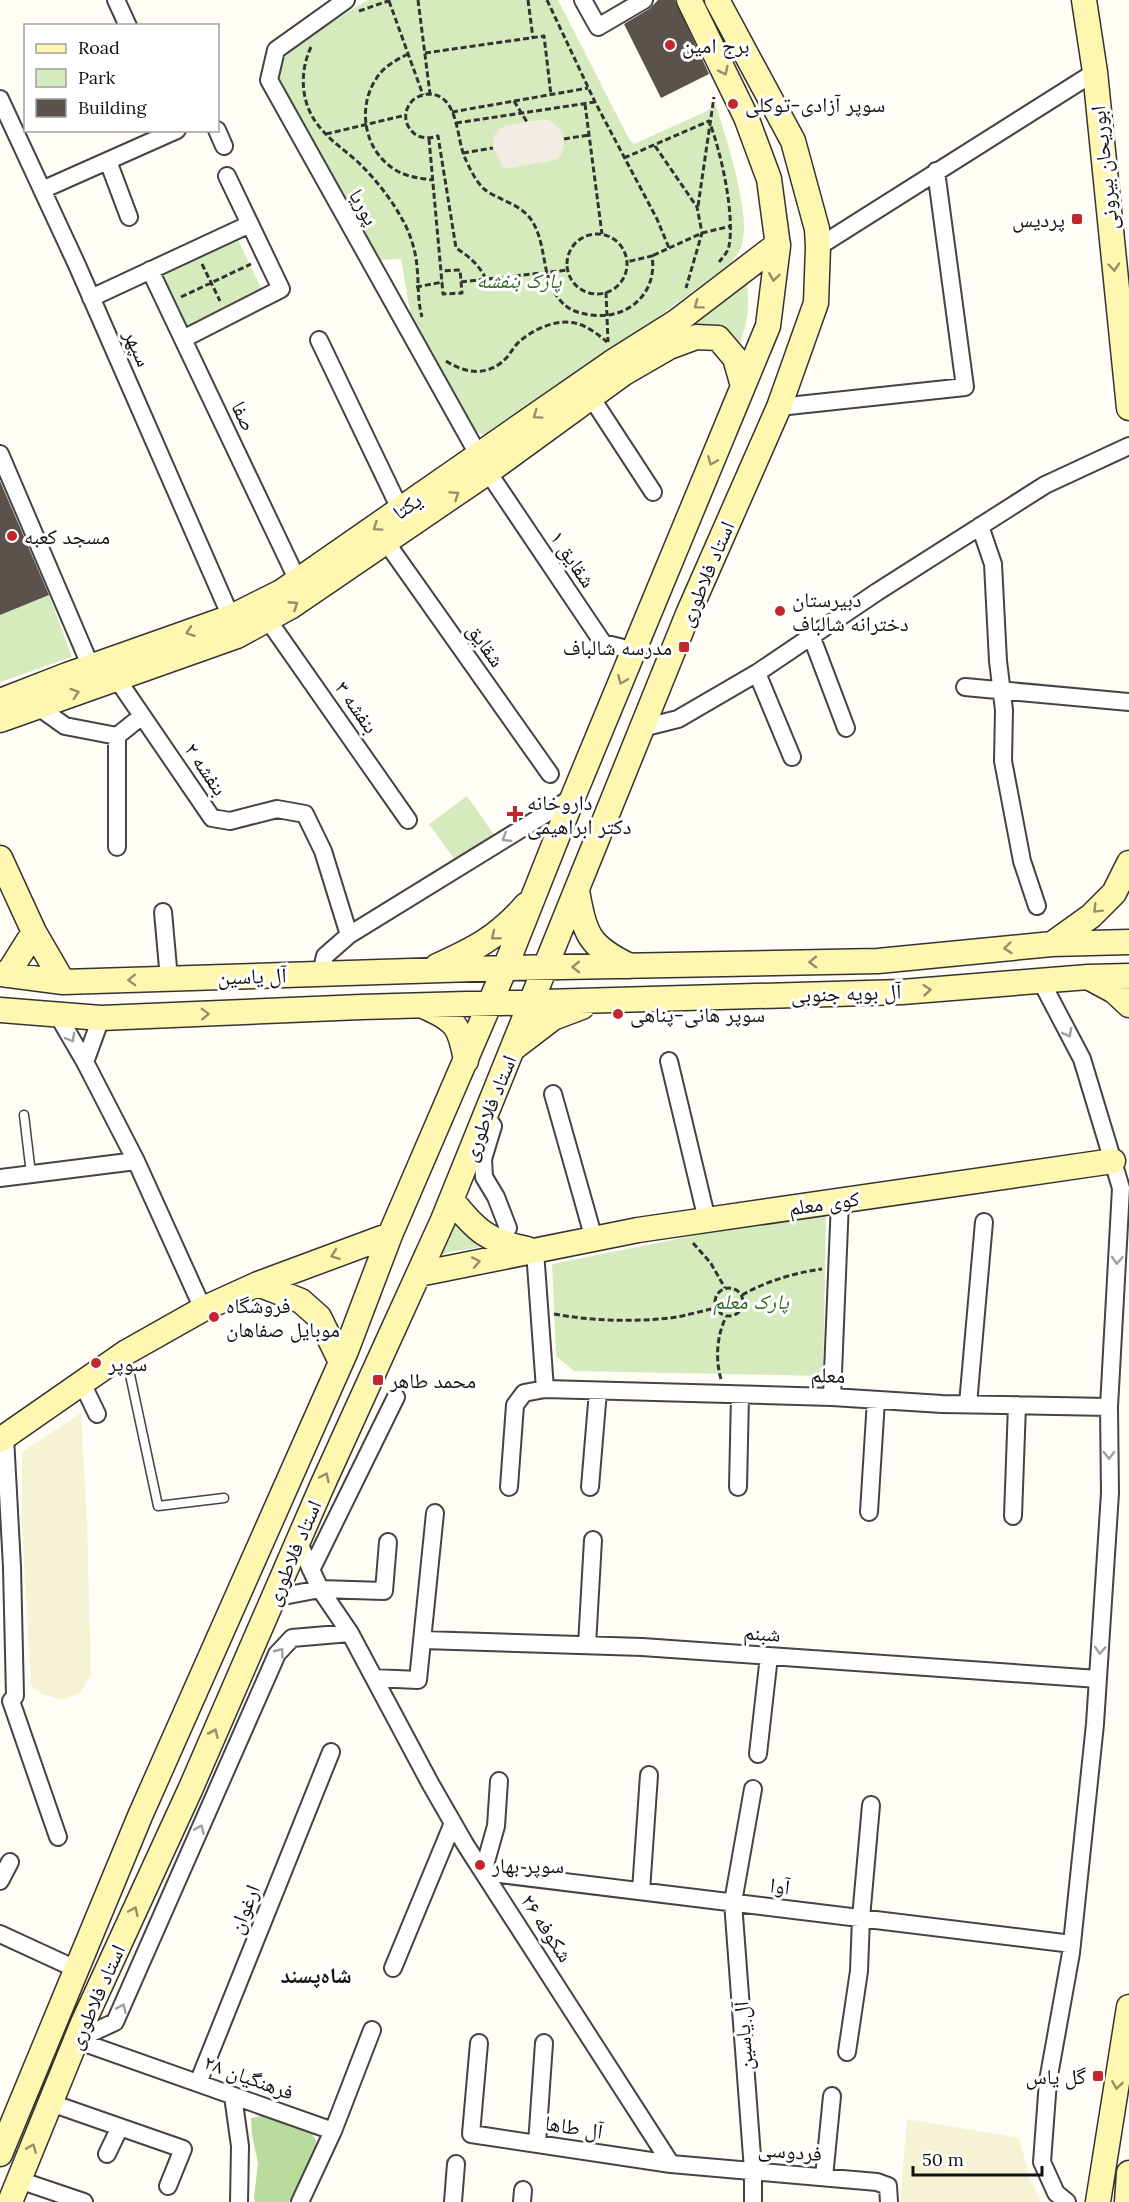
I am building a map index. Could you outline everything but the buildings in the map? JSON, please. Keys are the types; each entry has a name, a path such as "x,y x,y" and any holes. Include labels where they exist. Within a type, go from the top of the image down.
{"main road":[{"name":"استاد فلاطوری","path":"0,2154 140,1816 341,1362 390,1235 536,894 573,797 768,326 778,244 769,179 746,117 689,0"},
{"name":"استاد فلاطوری","path":"14,2191 76,2040 190,1790 298,1541 452,1200 688,614 779,406 816,303 817,229 793,141 717,0"},
{"name":"ابوریحان بیرونی","path":"1084,0 1095,72 1125,348 1129,408"},
{"name":"یکتا","path":"0,701 31,702 117,679 237,636 268,620 386,542 484,464 609,358 676,322 778,244"},
{"name":"یکتا","path":"609,358 669,347 696,337 718,338 735,358 743,386"},
{"name":"یکتا","path":"0,720 91,667 231,617 281,592 401,511 484,464 591,397 609,358"},
{"path":"0,858 6,884 63,982"},
{"path":"1052,944 1091,916 1114,892 1129,863"},
{"path":"577,891 582,921 592,942 608,956 630,966"},
{"path":"428,971 487,942 512,921 536,894"},
{"path":"3,974 34,932"},
{"name":"آل بویه جنوبی","path":"505,968 878,961 1052,944 1129,942"},
{"path":"740,964 742,996"},
{"name":"آل یاسین","path":"3,974 63,982 505,968"},
{"path":"361,1007 370,1006 377,1000 380,991 378,982 372,976 364,973"},
{"name":"آل بویه جنوبی","path":"490,1004 902,992 1088,977 1129,976"},
{"path":"1088,977 1114,991 1129,1005"},
{"path":"513,1048 553,1018 598,1001"},
{"name":"آل یاسین","path":"0,1010 101,1018 490,1004"},
{"path":"420,1005 440,1013 454,1023 462,1036 466,1061"},
{"name":"کوی معلم","path":"419,1274 638,1230 1113,1161"},
{"name":"کوی معلم","path":"452,1200 469,1222 486,1236 505,1244 535,1251"},
{"path":"2,1438 125,1353 203,1309 258,1284 390,1235"},
{"path":"258,1284 301,1301 319,1317 341,1362"},
{"path":"90,1937 116,1950"},
{"path":"1098,2202 1129,2007"},
{"path":"1128,2199 1129,2173"}],"street":[{"path":"117,0 128,24"},
{"path":"583,0 598,27 644,0"},
{"name":"پوریا","path":"351,6 276,50 269,80 484,464"},
{"path":"818,247 1095,72"},
{"name":"سپهر","path":"0,99 21,133 42,190 231,617"},
{"path":"42,190 173,132"},
{"path":"218,132 224,146"},
{"path":"108,161 129,217"},
{"path":"779,406 965,387 936,171"},
{"path":"183,339 281,289 227,176"},
{"path":"91,298 250,224"},
{"name":"صفا","path":"150,270 298,581"},
{"path":"319,340 401,511"},
{"path":"591,397 653,492"},
{"path":"642,728 678,720 757,674 877,592 1045,485 1129,446"},
{"path":"0,454 91,667"},
{"name":"شقایق ۱","path":"484,464 603,643 635,651"},
{"path":"980,526 993,564 1004,710 1003,761 1022,861 1037,906"},
{"name":"شقایق","path":"386,542 550,774"},
{"name":"بنفشه ۳","path":"268,620 408,820"},
{"path":"812,638 846,728"},
{"path":"757,674 792,757"},
{"name":"بنفشه ۲","path":"117,679 212,818 230,821 277,809 305,814 323,851 350,935"},
{"path":"965,687 1129,702"},
{"path":"31,702 65,726 117,736 142,716"},
{"path":"117,736 117,847"},
{"path":"321,974 325,956 350,935 573,797"},
{"path":"163,912 169,978"},
{"path":"1041,981 1082,1059 1121,1188 1109,1407 1110,1493 1095,1724 1072,1944 1048,2081 1042,2162 1056,2193 1067,2202"},
{"path":"57,1014 85,1062 136,1161 203,1309"},
{"path":"85,1062 101,1018"},
{"path":"669,1061 707,1220"},
{"path":"553,1094 594,1239"},
{"path":"486,1116 493,1126 483,1159 484,1177 496,1197 508,1228"},
{"path":"0,1178 136,1161"},
{"path":"832,1397 840,1201"},
{"path":"968,1404 984,1222"},
{"path":"509,1487 515,1405 524,1393 545,1389 535,1251"},
{"path":"82,1383 97,1414"},
{"name":"معلم","path":"545,1389 1109,1407"},
{"path":"590,1487 598,1391"},
{"path":"732,1395 738,1487"},
{"path":"311,1570 396,1397"},
{"path":"869,1512 876,1400"},
{"path":"1013,1516 1017,1405"},
{"path":"2,1438 12,1567 15,1695 5,1700 58,1837"},
{"path":"374,1678 418,1680 435,1513"},
{"path":"587,1645 593,1540"},
{"name":"شکوفه ۲۶","path":"298,1541 320,1589 350,1633 453,1823 671,2164"},
{"path":"273,1598 320,1589 384,1592 388,1542"},
{"path":"76,2040 115,2022 277,1654 292,1638 350,1633"},
{"name":"شبنم","path":"423,1640 642,1647 1098,1679"},
{"path":"758,1754 769,1656"},
{"name":"ارغوان","path":"198,2083 331,1752"},
{"path":"642,1891 650,1775"},
{"path":"483,1872 496,1826 499,1781"},
{"name":"آل یاسین","path":"753,1789 733,1902 753,2170 753,2202"},
{"path":"847,2052 859,1971 861,1918 871,1805"},
{"path":"393,1968 453,1823"},
{"path":"0,1881 10,1862"},
{"name":"آوا","path":"483,1872 1072,1944"},
{"path":"0,1934 76,1969"},
{"path":"300,2202 333,2131 372,2030"},
{"name":"فرهنگیان ۲۸","path":"76,2040 333,2131"},
{"name":"آل طاها","path":"479,2043 471,2134 671,2164"},
{"path":"537,2144 544,2043"},
{"path":"233,2096 240,2146 239,2202"},
{"path":"824,2177 832,2096"},
{"path":"51,2103 183,2150 168,2186"},
{"path":"107,2154 120,2127"},
{"path":"453,2202 456,2164"},
{"name":"فردوسی","path":"671,2164 884,2183 888,2186 889,2202"},
{"path":"14,2191 84,2202"}],"lane":[{"path":"24,1115 31,1174"},
{"path":"125,1353 158,1506 224,1498"}],"path":[{"path":"418,0 430,94"},
{"path":"528,0 533,38"},
{"path":"547,0 588,88 657,219 669,248"},
{"path":"351,6 367,7 390,1 423,94"},
{"path":"425,53 544,36 551,95"},
{"path":"313,42 304,62 303,85 306,107 325,134 361,165 392,202 403,220 417,267 416,287 424,326"},
{"path":"408,54 391,63 376,77 368,96 365,116 368,137 378,155 393,169 412,177 433,180"},
{"path":"694,282 686,288 702,233 697,207 707,153 709,121 720,64"},
{"path":"452,112 588,88"},
{"path":"486,279 480,268 456,248 438,136 429,139 415,135 406,122 411,102 423,94 439,96 452,112 463,153 484,189 518,207 530,218 545,255 546,272 550,285 572,311 606,316 627,310 642,296 651,281 654,264 652,256"},
{"path":"513,101 527,122"},
{"path":"456,123 595,102"},
{"path":"585,104 602,234"},
{"path":"325,134 406,115"},
{"path":"624,158 709,121"},
{"path":"709,121 715,135 731,226 729,249 718,263"},
{"path":"564,139 589,135"},
{"path":"429,139 443,294 462,293 460,270 442,271"},
{"path":"656,146 697,207"},
{"path":"463,153 493,148"},
{"path":"626,262 652,256 702,233 731,226"},
{"path":"602,234 619,243 626,262 626,272 615,288 596,294 586,292 571,279 567,260 575,243 583,237 602,234"},
{"path":"198,257 224,309"},
{"path":"173,301 250,265"},
{"path":"461,282 568,270"},
{"path":"416,287 443,282"},
{"path":"606,292 609,358"},
{"path":"446,367 440,357 459,369 480,372 501,363 519,342 535,330 554,324 576,323 609,358"},
{"path":"687,1236 710,1263 725,1288"},
{"path":"742,1295 777,1279 806,1271 837,1269"},
{"path":"735,1289 742,1295 744,1304 735,1315 726,1317 716,1308 715,1298 720,1290 735,1289"},
{"path":"554,1314 587,1320 627,1320 671,1318 716,1308"},
{"path":"726,1317 722,1326 718,1357 719,1374 732,1395"}],"shaded area":[{"path":"549,120 562,131 564,145 562,153 557,159 549,161 510,168 503,167 493,148 494,136 499,129"},
{"path":"81,1413 87,1520 91,1675 80,1693 62,1700 42,1694 31,1686 22,1526 22,1452"},
{"path":"907,2119 1019,2138 1030,2179 1041,2202 900,2202"}],"green space":[{"name":"پارک بنفشه","path":"368,0 558,0 629,139 634,144 716,105 741,197 744,234 740,249 731,263 495,438 476,432 411,317 401,259 376,260 278,76 283,52","holes":["533,121 549,161 505,126"]},
{"path":"237,238 262,290 186,328 160,275"},
{"path":"746,279 747,314 739,346 724,329 709,324 692,328 673,339"},
{"path":"49,595 72,657 0,682 0,615"},
{"path":"467,796 495,836 457,863 429,824"},
{"name":"پارک معلم","path":"826,1216 823,1376 574,1371 556,1356 552,1264 702,1234"},
{"path":"453,1217 458,1227 486,1245 435,1257"},
{"path":"261,2116 311,2132 316,2141 314,2155 289,2202 255,2202 258,2163 251,2118"}],"place":[{"name":"برج امین","path":"670,45"},
{"name":"سوپر آزادی-توکلی","path":"733,104"},
{"name":"پردیس","path":"1077,219"},
{"name":"مسجد کعبه","path":"12,536"},
{"name":"دبیرستان دخترانه شالباف","path":"780,611"},
{"name":"مدرسه شالباف","path":"684,647"},
{"name":"داروخانه دکتر ابراهیمی","path":"515,814"},
{"name":"سوپر هانی-پناهی","path":"618,1014"},
{"name":"فروشگاه موبایل صفاهان","path":"214,1317"},
{"name":"سوپر","path":"96,1363"},
{"name":"محمد طاهر","path":"378,1380"},
{"name":"سوپر بهار","path":"480,1865"},
{"name":"گل یاس","path":"1098,2076"}],"district":[{"name":"شاه‌پسند","path":"316,1975"}]}
